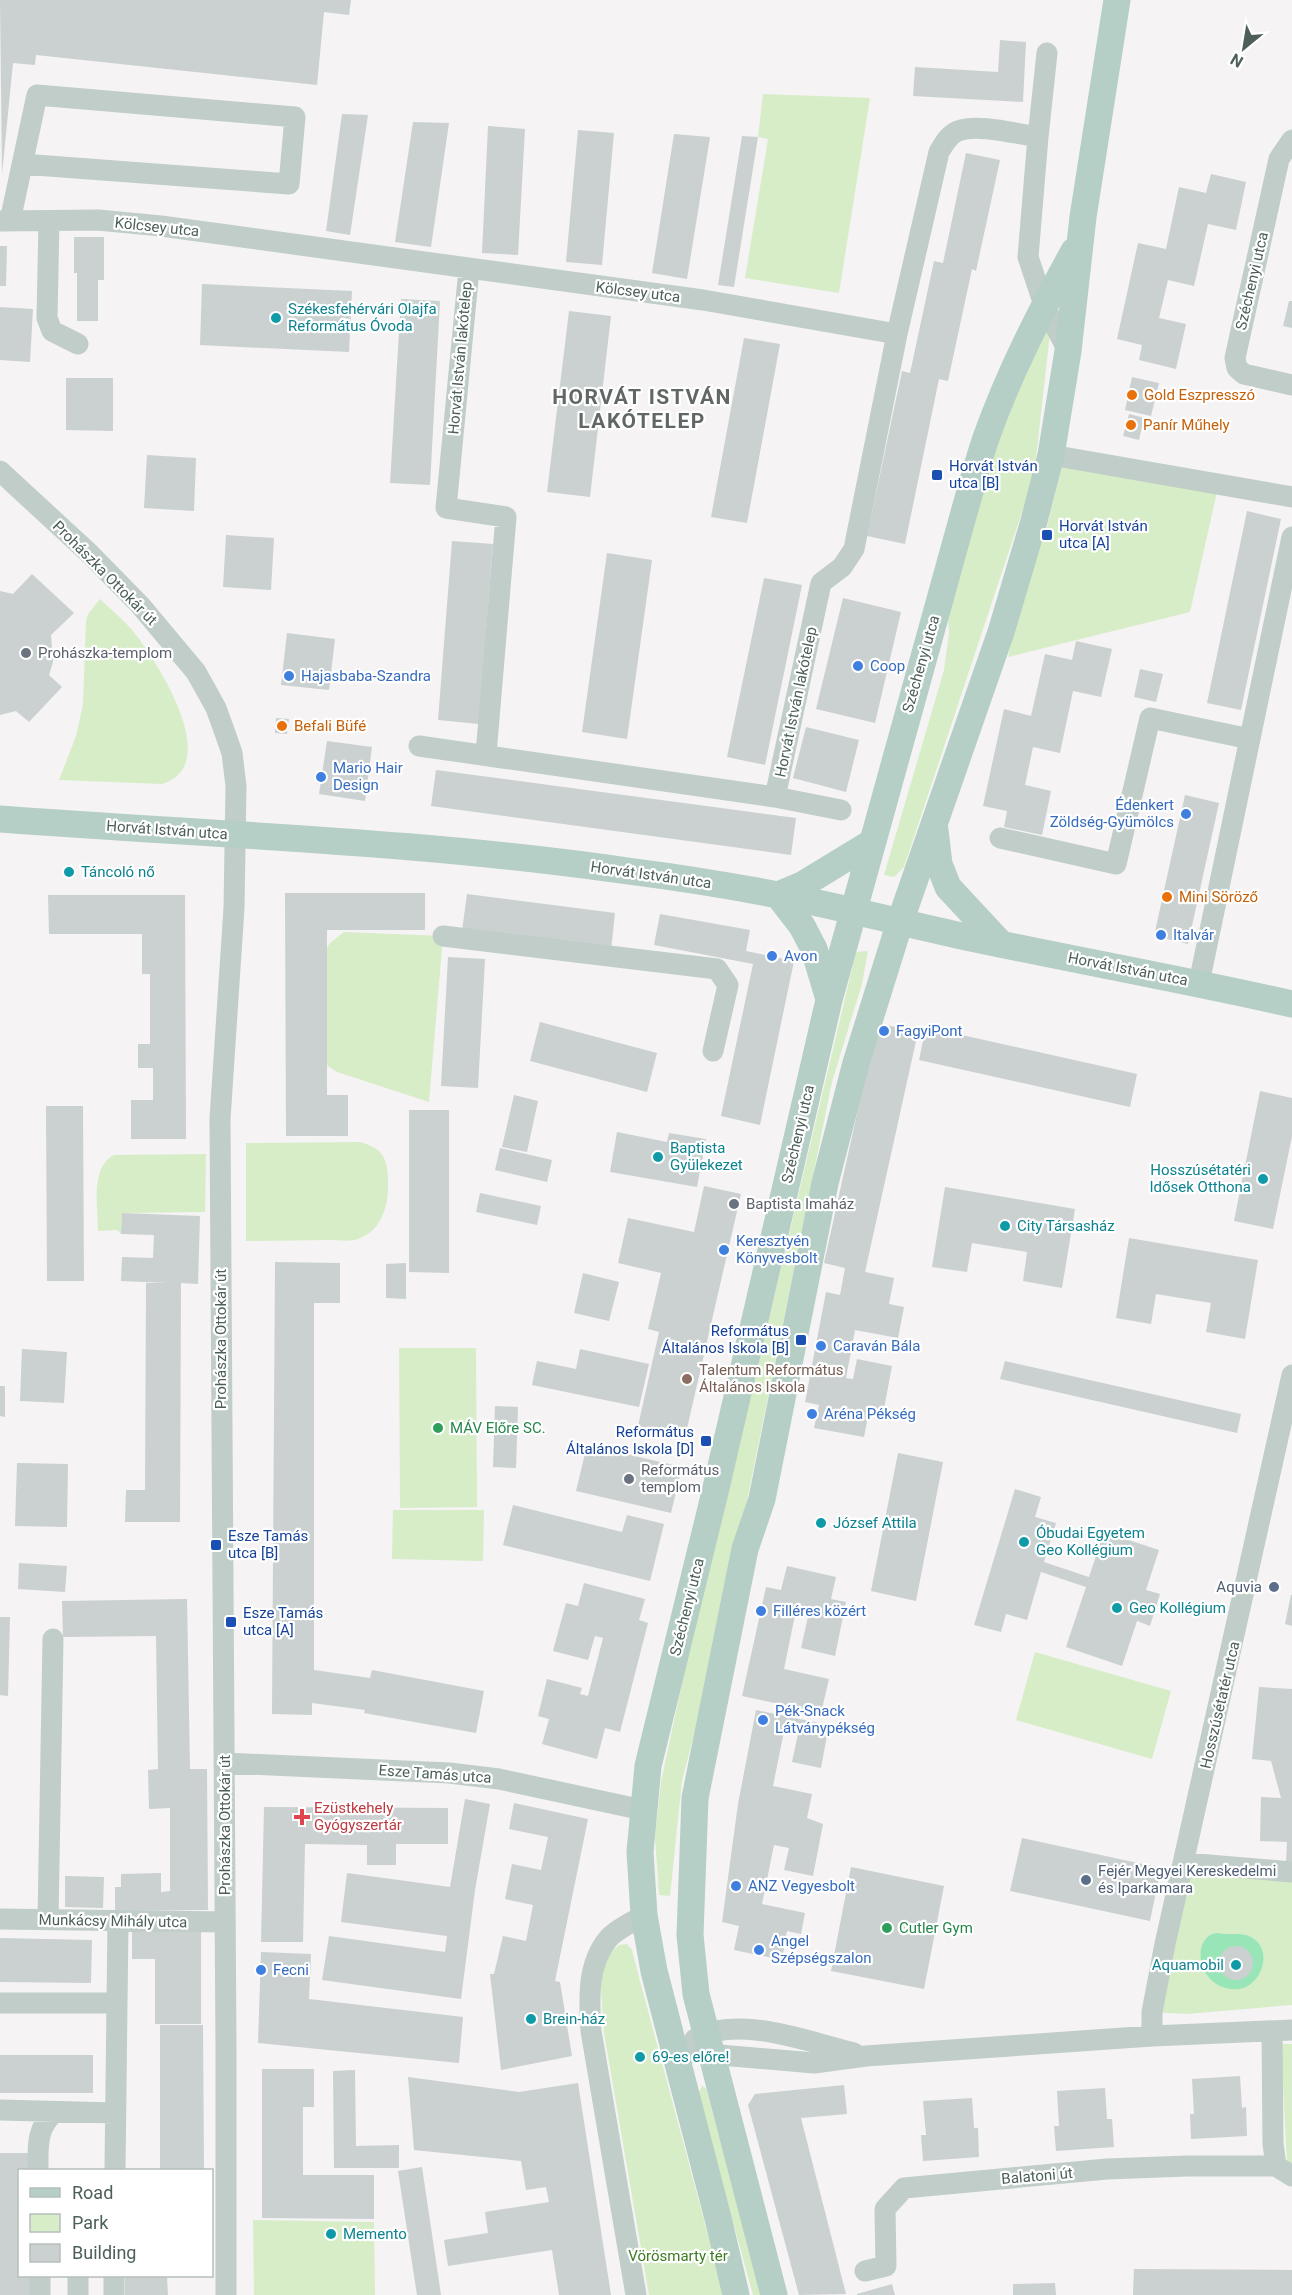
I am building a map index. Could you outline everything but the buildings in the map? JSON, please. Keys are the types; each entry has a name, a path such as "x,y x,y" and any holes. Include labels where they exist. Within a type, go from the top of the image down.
{"main road":[{"name":"Széchenyi utca","path":"708,2044 696,1994 690,1935 695,1798 745,1549 762,1499 825,1183 856,1063 900,922 1001,632 1051,455 1068,351 1081,240 1117,0"},
{"name":"Széchenyi utca","path":"673,2051 654,1971 644,1915 640,1852 648,1766 716,1488 829,1000 855,912 871,843 986,439 1005,390 1044,305 1081,240"},
{"name":"Horvát István utca","path":"0,819 236,835 283,836 469,852 634,872 778,895 1292,1004"},
{"path":"935,826 939,864 948,887 1001,944"},
{"path":"829,1000 814,950 802,926 778,895 802,885 871,843"},
{"path":"708,2044 774,2295"},
{"path":"673,2051 736,2295"}],"street":[{"path":"1047,53 1028,257 1044,305 1068,351"},
{"path":"5,221 22,164 37,95 295,117 289,184 22,164"},
{"path":"897,334 935,165 946,140 958,131 974,128 1038,137"},
{"name":"Széchenyi utca","path":"1292,140 1279,159 1235,358 1237,368 1244,374 1292,385"},
{"name":"Kölcsey utca","path":"5,221 98,220 161,226 703,300 897,334"},
{"path":"49,221 47,318 52,331 78,344"},
{"name":"Horvát István lakótelep","path":"469,269 446,508 506,517 486,754"},
{"name":"Horvát István lakótelep","path":"420,746 775,797 822,583 842,567 854,549 897,334"},
{"path":"1051,455 1292,497"},
{"name":"Prohászka Ottokár út","path":"0,471 90,554 140,605 196,672 216,708 232,753 236,786 234,908 220,1119 226,2295"},
{"path":"1199,983 1292,537"},
{"path":"1000,838 1116,864 1150,718 1250,739"},
{"path":"775,797 840,810"},
{"path":"443,936 717,969 728,985 713,1051"},
{"name":"Hosszúsétatér utca","path":"1152,2036 1152,2012 1292,1375"},
{"path":"48,1920 52,1639"},
{"name":"Esze Tamás utca","path":"224,1762 449,1773 499,1779 643,1810"},
{"path":"1185,1863 1292,1872"},
{"path":"636,2295 591,2031 589,1993 595,1961 609,1937 644,1915"},
{"name":"Munkácsy Mihály utca","path":"0,1919 225,1922"},
{"path":"115,2169 118,1921"},
{"path":"0,2002 116,2004"},
{"name":"Balatoni út","path":"673,2051 708,2044 814,2063 866,2056 1152,2036 1282,2030 1273,2144 1284,2171 1107,2169 904,2188 885,2209 886,2266 865,2271"},
{"path":"0,2110 115,2113"},
{"path":"38,2169 39,2135 45,2120 55,2112"},
{"path":"40,2277 40,2295"},
{"path":"78,2277 78,2295"},
{"path":"114,2277 114,2295"}],"green space":[{"path":"763,94 870,98 839,293 745,278 768,139 758,137"},
{"path":"1045,330 1050,333 1034,476 904,867 894,877 884,875 944,670 949,633 948,618 987,473 1011,409"},
{"path":"1064,457 1219,483 1190,612 1008,657 1014,626 1047,527"},
{"path":"100,599 129,627 143,645 169,687 180,711 187,735 187,756 180,773 162,784 59,780 76,736 83,705 86,621 88,614"},
{"path":"344,932 443,936 429,1102 337,1072 328,1066 323,1055 323,954 330,943"},
{"path":"868,951 862,984 832,1082 721,1629 682,1781 670,1896 659,1895 655,1837 661,1782 691,1641 856,952"},
{"path":"360,1142 373,1147 382,1154 387,1170 386,1205 374,1229 367,1235 351,1240 246,1241 246,1143"},
{"path":"206,1154 205,1212 122,1213 121,1234 117,1230 98,1231 98,1179 106,1161 114,1155"},
{"name":"MÁV Előre SC.","path":"399,1348 476,1348 477,1507 400,1508"},
{"path":"393,1510 484,1510 483,1561 392,1559"},
{"path":"1035,1652 1171,1691 1152,1759 1016,1720"},
{"path":"1185,1863 1292,1872 1292,2005 1186,2014 1152,2012"},
{"name":"Vörösmarty tér","path":"627,1944 632,1950 724,2295 649,2295 604,2033 600,1975 607,1956 619,1945"},
{"path":"1281,2044 1292,2044 1292,2165 1287,2165"},
{"path":"702,2086 706,2088 762,2295 753,2295 698,2094"},
{"path":"253,2220 374,2222 375,2295 254,2295"}],"shaded area":[{"path":"1217,1933 1245,1935 1260,1945 1263,1952 1262,1968 1247,1987 1225,1988 1206,1974 1202,1964 1203,1944 1208,1936"}],"place":[{"name":"Székesfehérvári Olajfa Református Óvoda","path":"276,318"},
{"name":"Gold Eszpresszó","path":"1132,395"},
{"name":"Panír Műhely","path":"1131,425"},
{"name":"Horvát István utca [B]","path":"937,475"},
{"name":"Horvát István utca [A]","path":"1047,535"},
{"name":"Prohászka-templom","path":"26,653"},
{"name":"Coop","path":"858,666"},
{"name":"Hajasbaba-Szandra","path":"289,676"},
{"name":"Befali Büfé","path":"282,726"},
{"name":"Mario Hair Design","path":"321,777"},
{"name":"Édenkert Zöldség-Gyümölcs","path":"1186,814"},
{"name":"Táncoló nő","path":"69,872"},
{"name":"Mini Söröző","path":"1167,897"},
{"name":"Italvár","path":"1161,935"},
{"name":"Avon","path":"772,956"},
{"name":"FagyiPont","path":"884,1031"},
{"name":"Baptista Gyülekezet","path":"658,1157"},
{"name":"Hosszúsétatéri Idősek Otthona","path":"1263,1179"},
{"name":"Baptista Imaház","path":"734,1204"},
{"name":"City Társasház","path":"1005,1226"},
{"name":"Keresztyén Könyvesbolt","path":"724,1250"},
{"name":"Református Általános Iskola [B]","path":"801,1340"},
{"name":"Caraván Bála","path":"821,1346"},
{"name":"Talentum Református Általános Iskola","path":"687,1379"},
{"name":"Aréna Pékség","path":"812,1414"},
{"name":"MÁV Előre SC.","path":"438,1428"},
{"name":"Református Általános Iskola [D]","path":"706,1441"},
{"name":"Református templom","path":"629,1479"},
{"name":"József Attila","path":"821,1523"},
{"name":"Óbudai Egyetem Geo Kollégium","path":"1024,1542"},
{"name":"Esze Tamás utca [B]","path":"216,1545"},
{"name":"Aquvia","path":"1274,1587"},
{"name":"Geo Kollégium","path":"1117,1608"},
{"name":"Filléres közért","path":"761,1611"},
{"name":"Esze Tamás utca [A]","path":"231,1622"},
{"name":"Pék-Snack Látványpékség","path":"763,1720"},
{"name":"Ezüstkehely Gyógyszertár","path":"302,1817"},
{"name":"Fejér Megyei Kereskedelmi és Iparkamara","path":"1086,1880"},
{"name":"ANZ Vegyesbolt","path":"736,1886"},
{"name":"Cutler Gym","path":"887,1928"},
{"name":"Angel Szépségszalon","path":"759,1950"},
{"name":"Aquamobil","path":"1236,1965"},
{"name":"Fecni","path":"261,1970"},
{"name":"Brein-ház","path":"531,2019"},
{"name":"69-es előre!","path":"640,2057"},
{"name":"Memento","path":"331,2234"}],"district":[{"name":"HORVÁT ISTVÁN LAKÓTELEP","path":"642,409"}]}
